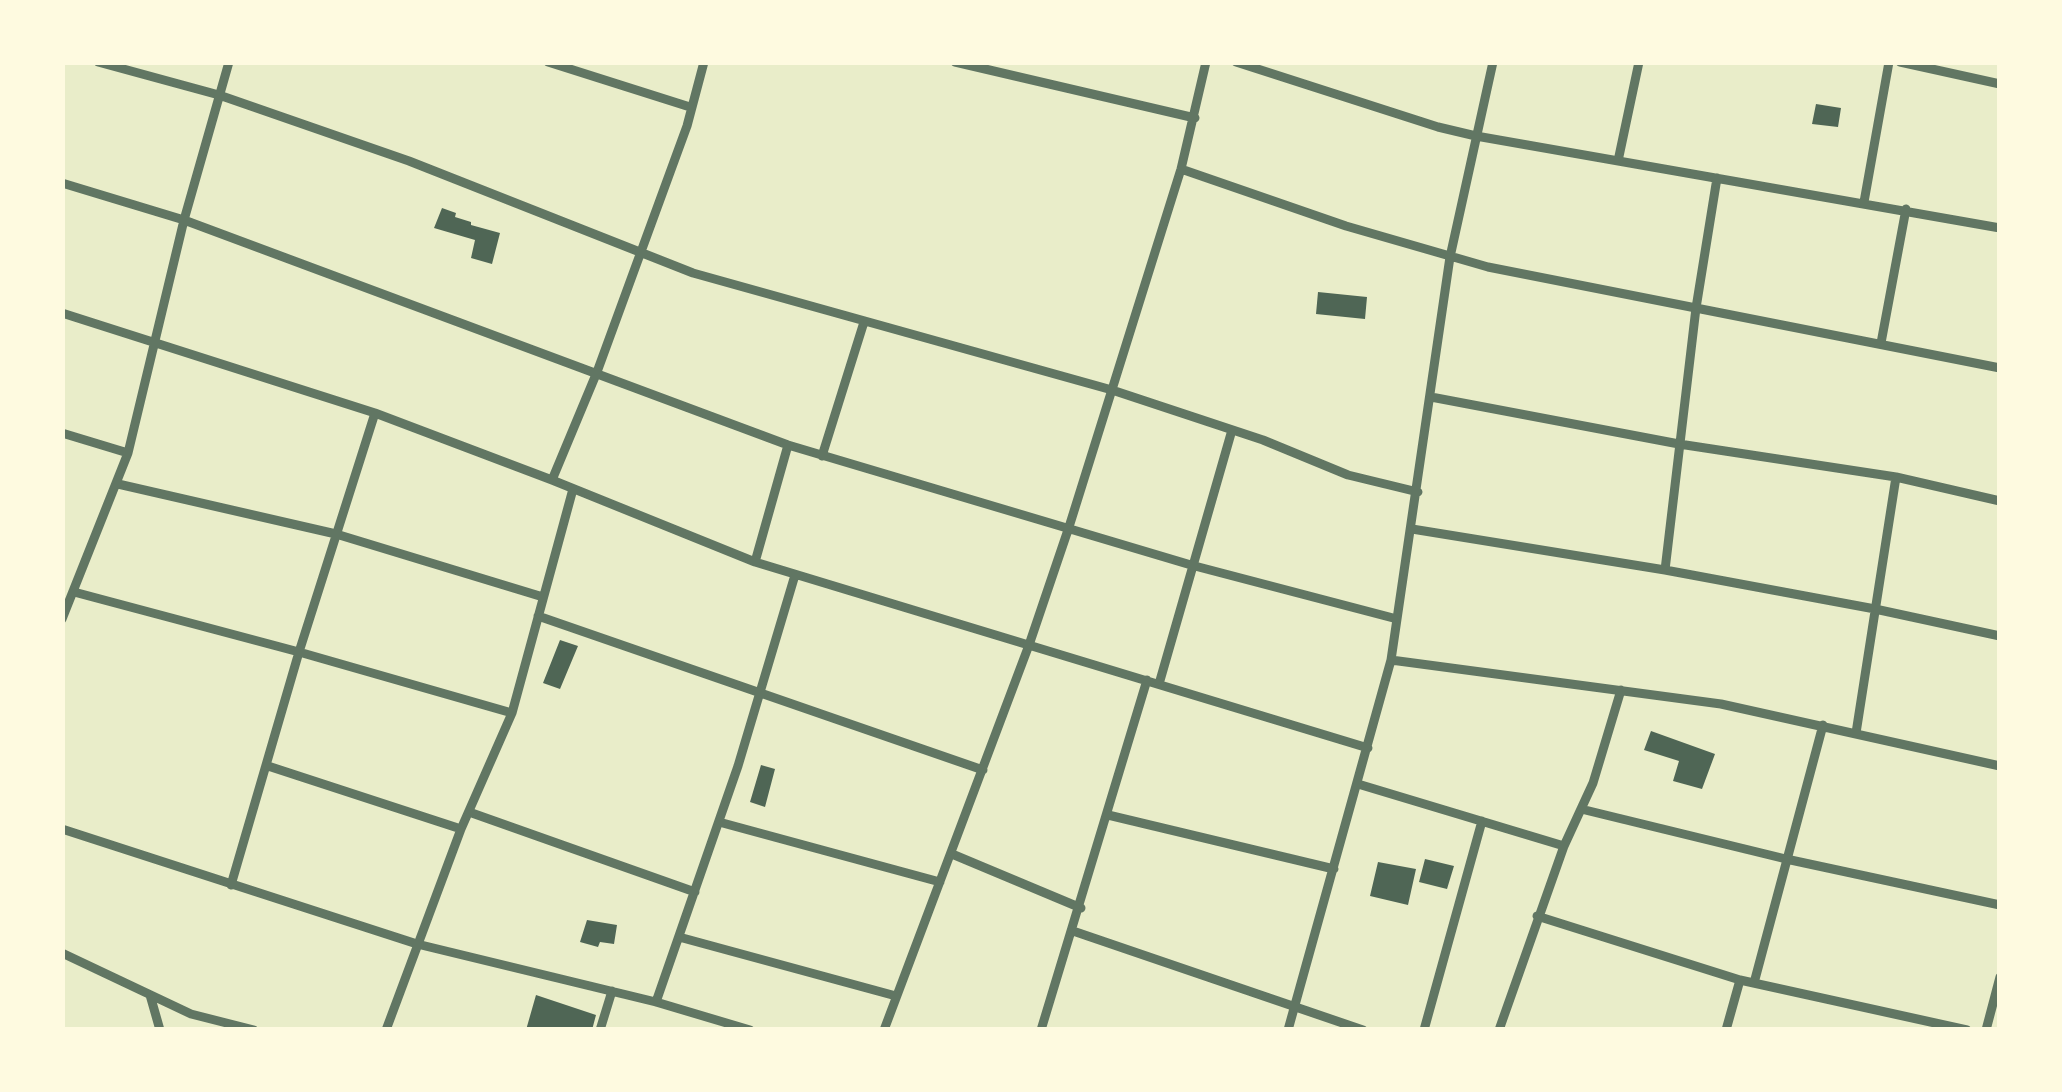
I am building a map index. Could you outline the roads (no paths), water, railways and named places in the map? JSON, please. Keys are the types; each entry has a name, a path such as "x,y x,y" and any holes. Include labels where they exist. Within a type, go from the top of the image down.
{"street":[{"path":"98,62 219,95 409,160 640,254 864,322 1112,390 1232,430 1348,475 1418,492"},
{"path":"62,620 128,453 184,220 228,62"},
{"path":"548,62 690,107"},
{"path":"552,480 597,372 687,126 704,62"},
{"path":"954,62 1195,118"},
{"path":"884,1030 1029,645 1069,527 1181,169 1206,62"},
{"path":"1236,62 1438,128 2000,228"},
{"path":"1288,1030 1391,660 1450,257 1492,62"},
{"path":"1618,161 1638,62"},
{"path":"1864,202 1889,62"},
{"path":"1900,62 2000,84"},
{"path":"1181,169 1317,216 1519,274 2000,368"},
{"path":"1665,570 1696,308 1717,178"},
{"path":"62,183 184,220 788,445 1191,566 1397,619"},
{"path":"1881,343 1906,209"},
{"path":"62,313 374,414 755,562 1368,748"},
{"path":"822,456 864,322"},
{"path":"1431,396 1679,444 1896,478 2000,502"},
{"path":"231,886 374,414"},
{"path":"1159,684 1232,430"},
{"path":"62,433 128,453"},
{"path":"755,562 788,445"},
{"path":"1856,733 1896,478"},
{"path":"118,484 336,534 543,597"},
{"path":"386,1030 468,812 512,713 573,489"},
{"path":"1412,529 1875,608 2000,636"},
{"path":"656,1002 719,822 795,575"},
{"path":"74,592 512,713"},
{"path":"538,616 983,770"},
{"path":"1391,660 1721,704 2000,766"},
{"path":"1042,1030 1147,680"},
{"path":"1499,1030 1536,916 1593,783 1621,690"},
{"path":"1754,983 1823,725"},
{"path":"268,766 462,829"},
{"path":"1358,784 1564,846"},
{"path":"1581,809 2000,905"},
{"path":"468,812 695,892"},
{"path":"1108,816 1334,869"},
{"path":"1424,1030 1482,821"},
{"path":"719,822 940,882"},
{"path":"62,829 418,944 656,1002 750,1030"},
{"path":"952,854 1080,908"},
{"path":"1536,916 1740,980 1967,1030"},
{"path":"1073,931 1363,1030"},
{"path":"680,936 896,996"},
{"path":"62,953 191,1014 254,1030"},
{"path":"1986,1030 2000,977"},
{"path":"1726,1030 1740,980"},
{"path":"600,1030 612,991"},
{"path":"150,995 160,1030"}]}
